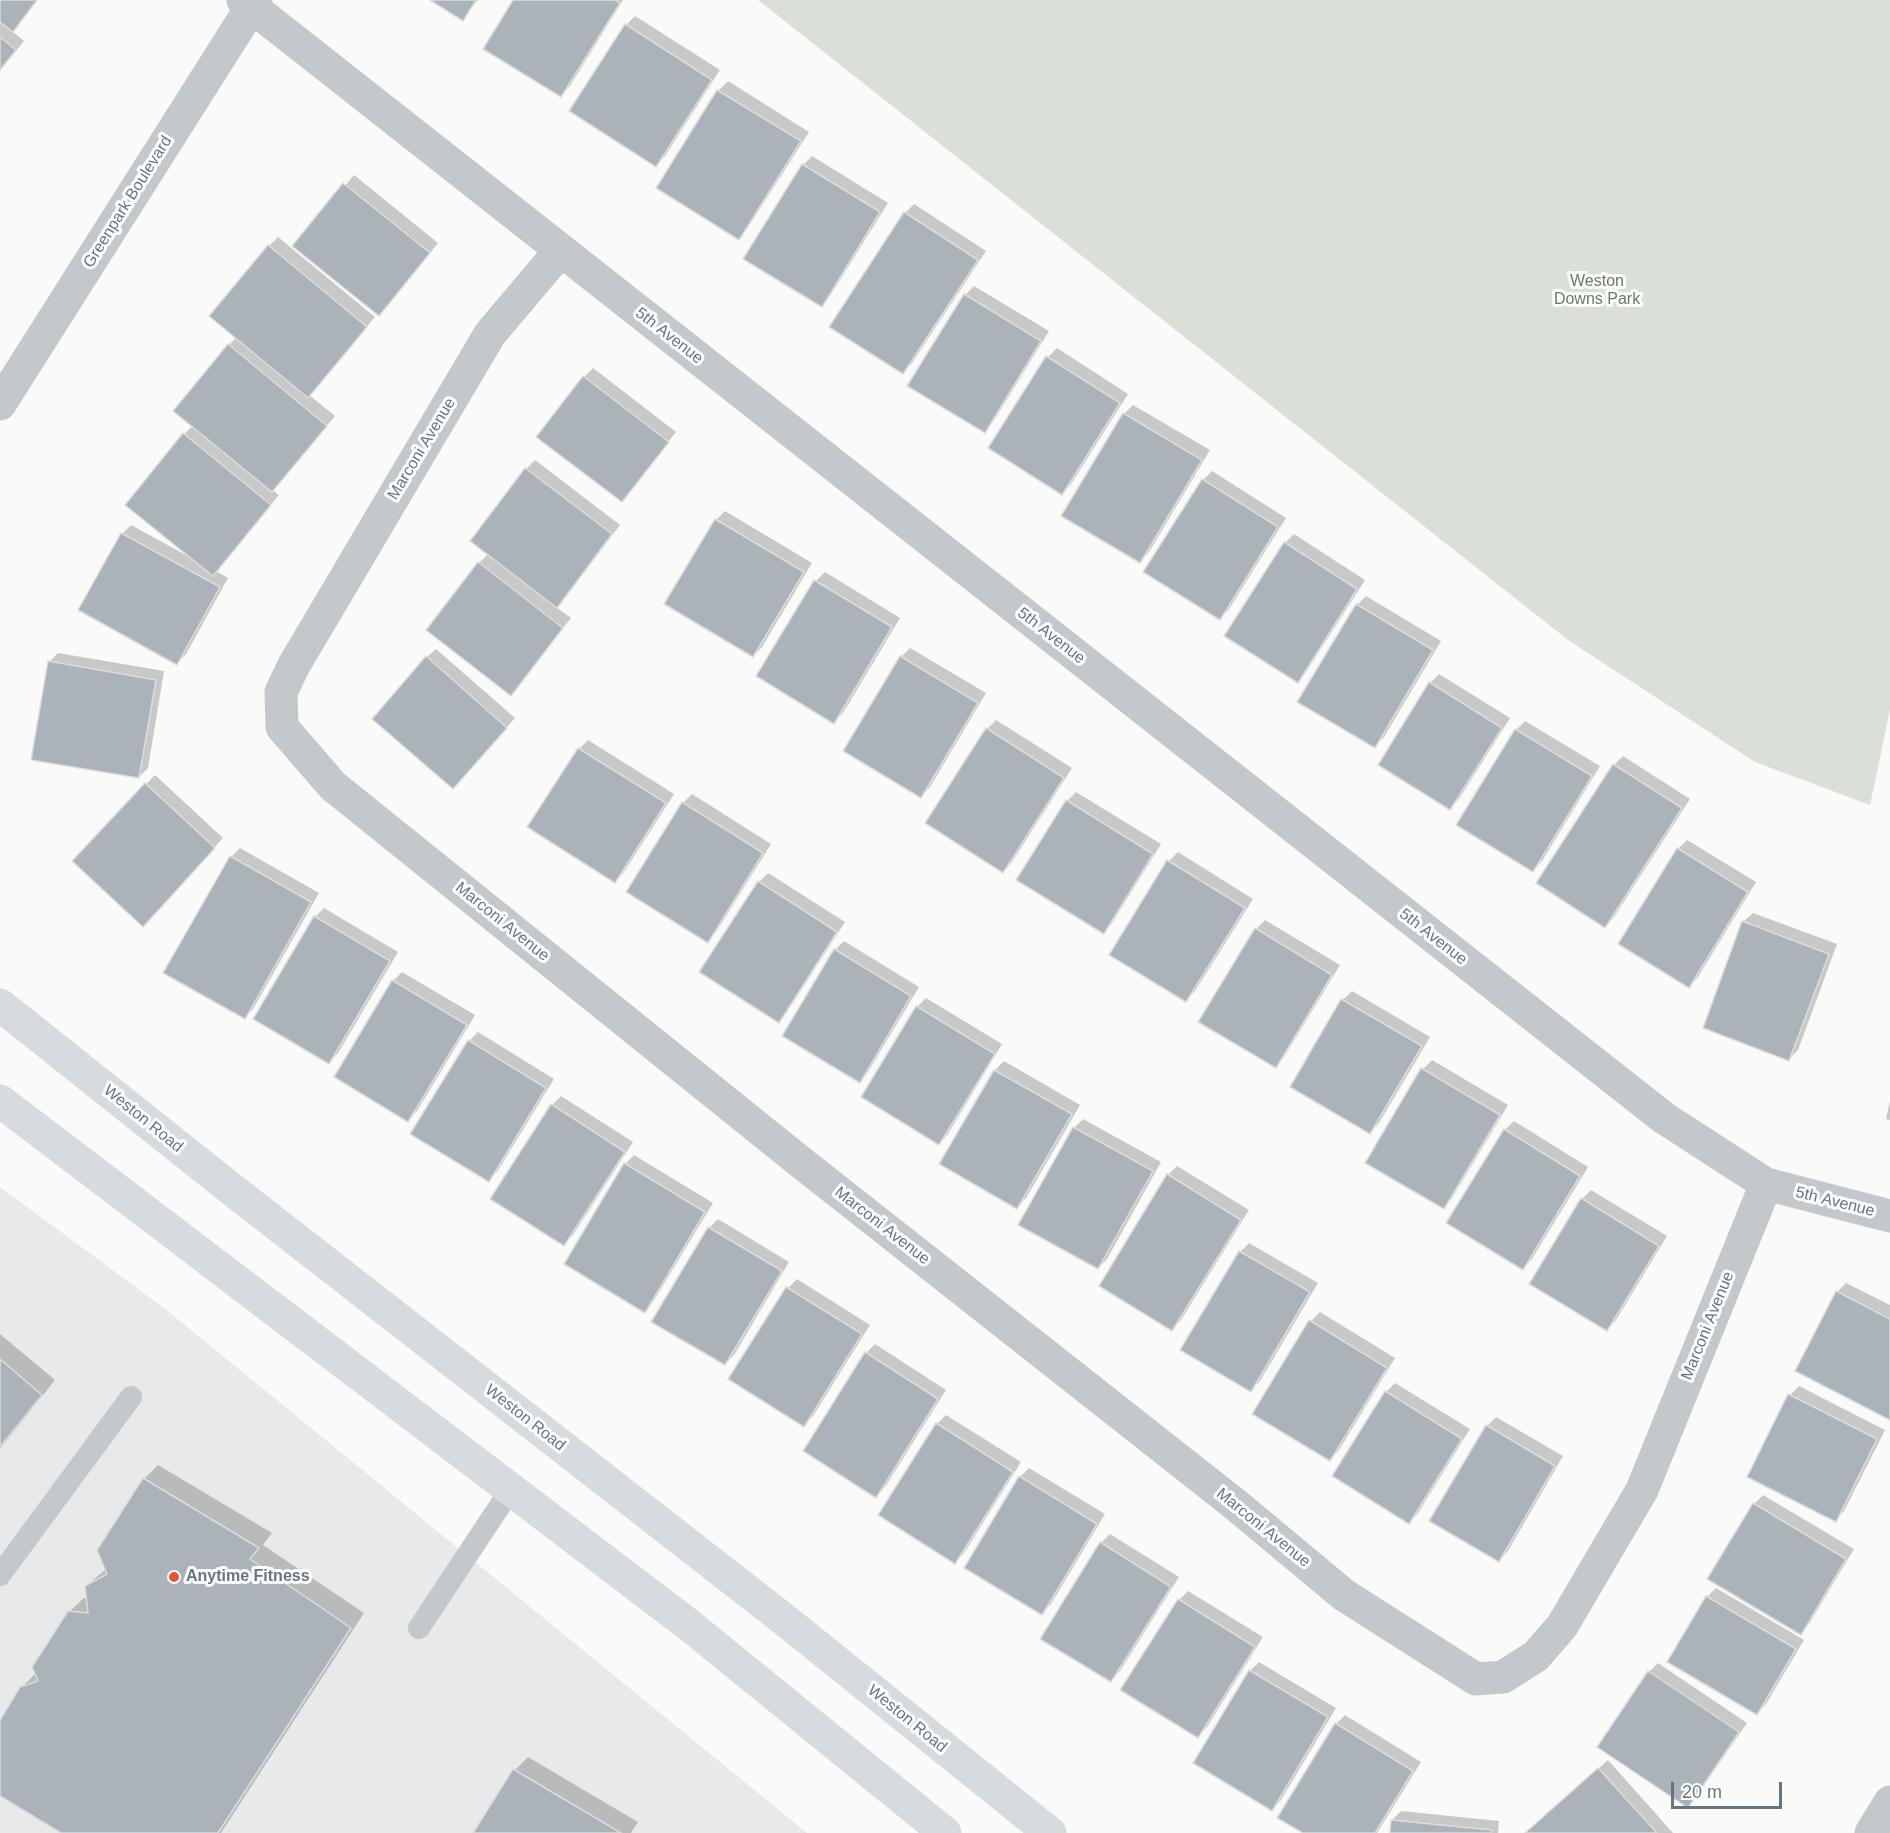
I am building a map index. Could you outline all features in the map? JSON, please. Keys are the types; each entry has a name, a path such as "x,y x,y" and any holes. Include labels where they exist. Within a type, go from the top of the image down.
{"main road":[{"name":"Weston Road","path":"0,1005 230,1188 786,1621 1050,1833"},
{"path":"0,1101 689,1625 945,1833"}],"street":[{"name":"5th Avenue","path":"250,2 561,250 1664,1118 1766,1184 1890,1216"},
{"name":"Greenpark Boulevard","path":"0,404 250,2"},
{"name":"Marconi Avenue","path":"561,250 490,334 294,665 280,692 282,727 333,786 798,1160 1236,1505 1344,1595 1476,1679 1503,1677 1536,1656 1562,1626 1642,1490 1766,1184"},
{"path":"1871,1833 1890,1802"}],"lane":[{"path":"0,1575 132,1397"},
{"path":"419,1628 511,1490"}],"shaded area":[{"path":"0,1187 164,1308 807,1833 0,1833"}],"green space":[{"name":"Weston Downs Park","path":"758,0 1890,0 1890,710 1870,805 1755,762 1568,640"}],"building":[{"path":"0,0 37,0 13,32 0,22"},
{"path":"430,0 476,0 463,21"},
{"path":"513,0 615,0 620,3 561,97 483,49"},
{"path":"625,24 712,80 656,167 569,111"},
{"path":"0,37 16,50 0,70"},
{"path":"717,90 801,141 739,240 656,188"},
{"path":"802,164 880,212 822,307 743,259"},
{"path":"343,183 430,253 379,316 292,246"},
{"path":"904,212 978,260 903,374 829,327"},
{"path":"268,245 367,327 308,398 209,316"},
{"path":"964,294 1041,341 985,433 907,386"},
{"path":"228,344 327,426 272,492 173,411"},
{"path":"1046,356 1120,403 1062,495 988,448"},
{"path":"583,376 669,442 622,502 536,437"},
{"path":"1123,413 1202,460 1140,563 1061,516"},
{"path":"183,433 271,505 213,576 125,505"},
{"path":"525,468 612,534 557,608 470,541"},
{"path":"1202,479 1278,527 1220,620 1143,572"},
{"path":"715,519 804,572 753,657 664,604"},
{"path":"121,533 220,587 177,665 78,610"},
{"path":"1284,542 1357,589 1298,683 1224,636"},
{"path":"478,562 563,628 511,696 426,630"},
{"path":"814,580 892,627 834,724 756,676"},
{"path":"1356,604 1433,650 1375,748 1297,702"},
{"path":"426,656 507,728 453,789 372,719"},
{"path":"900,656 978,703 921,798 843,751"},
{"path":"48,661 156,680 139,778 31,760"},
{"path":"1429,682 1502,728 1450,810 1378,765"},
{"path":"986,728 1064,778 1003,873 925,823"},
{"path":"1515,729 1592,776 1533,872 1456,825"},
{"path":"578,748 666,803 615,883 527,827"},
{"path":"1613,764 1682,808 1605,928 1536,883"},
{"path":"145,783 215,848 143,927 72,861"},
{"path":"1066,800 1153,854 1104,934 1016,880"},
{"path":"682,802 763,853 708,943 626,892"},
{"path":"1677,848 1748,892 1689,988 1618,944"},
{"path":"230,856 311,902 245,1019 163,973"},
{"path":"1167,860 1245,908 1186,1002 1109,955"},
{"path":"758,881 837,932 779,1023 699,972"},
{"path":"314,916 390,961 329,1064 253,1019"},
{"path":"1742,921 1829,954 1789,1061 1703,1028"},
{"path":"1255,928 1332,975 1276,1068 1198,1022"},
{"path":"834,949 911,996 860,1083 782,1036"},
{"path":"392,980 467,1025 408,1122 334,1077"},
{"path":"1341,999 1422,1046 1370,1134 1290,1087"},
{"path":"916,1006 995,1054 939,1145 861,1097"},
{"path":"468,1040 546,1088 489,1182 410,1134"},
{"path":"1421,1068 1500,1115 1444,1209 1365,1163"},
{"path":"994,1070 1072,1114 1017,1209 939,1164"},
{"path":"551,1104 625,1152 564,1246 490,1199"},
{"path":"1073,1127 1153,1171 1098,1269 1018,1225"},
{"path":"1504,1129 1580,1176 1523,1270 1446,1223"},
{"path":"624,1163 705,1212 645,1313 564,1264"},
{"path":"1167,1174 1241,1220 1172,1331 1099,1286"},
{"path":"1581,1198 1659,1246 1607,1331 1529,1284"},
{"path":"708,1227 782,1271 725,1365 651,1322"},
{"path":"1239,1251 1310,1292 1251,1392 1180,1350"},
{"path":"786,1287 862,1334 804,1427 728,1379"},
{"path":"1836,1291 1890,1319 1890,1420 1795,1371"},
{"path":"1309,1320 1387,1368 1330,1461 1252,1414"},
{"path":"865,1352 938,1399 876,1498 803,1451"},
{"path":"0,1359 42,1395 0,1447"},
{"path":"1385,1391 1462,1439 1409,1524 1332,1476"},
{"path":"1788,1394 1877,1439 1836,1522 1747,1477"},
{"path":"936,1423 1013,1472 955,1564 878,1515"},
{"path":"1486,1425 1555,1466 1499,1562 1429,1521"},
{"path":"1019,1476 1097,1524 1042,1615 964,1568"},
{"path":"143,1478 259,1548 250,1559 351,1628 218,1833 61,1833 0,1796 0,1720 20,1687 38,1681 32,1667 68,1611 88,1613 85,1586 107,1574 97,1550"},
{"path":"1753,1503 1846,1559 1801,1635 1707,1579"},
{"path":"1100,1542 1171,1587 1111,1682 1040,1639"},
{"path":"1706,1596 1796,1649 1757,1715 1667,1662"},
{"path":"1178,1599 1255,1647 1198,1738 1120,1690"},
{"path":"1249,1670 1328,1717 1272,1811 1193,1763"},
{"path":"1648,1671 1739,1732 1688,1808 1597,1747"},
{"path":"1335,1723 1413,1771 1375,1833 1303,1833 1277,1818"},
{"path":"1598,1768 1657,1833 1525,1833"},
{"path":"513,1769 621,1833 473,1833"},
{"path":"1391,1820 1491,1830 1491,1833 1390,1833"}],"place":[{"name":"Anytime Fitness","path":"174,1577"}]}
